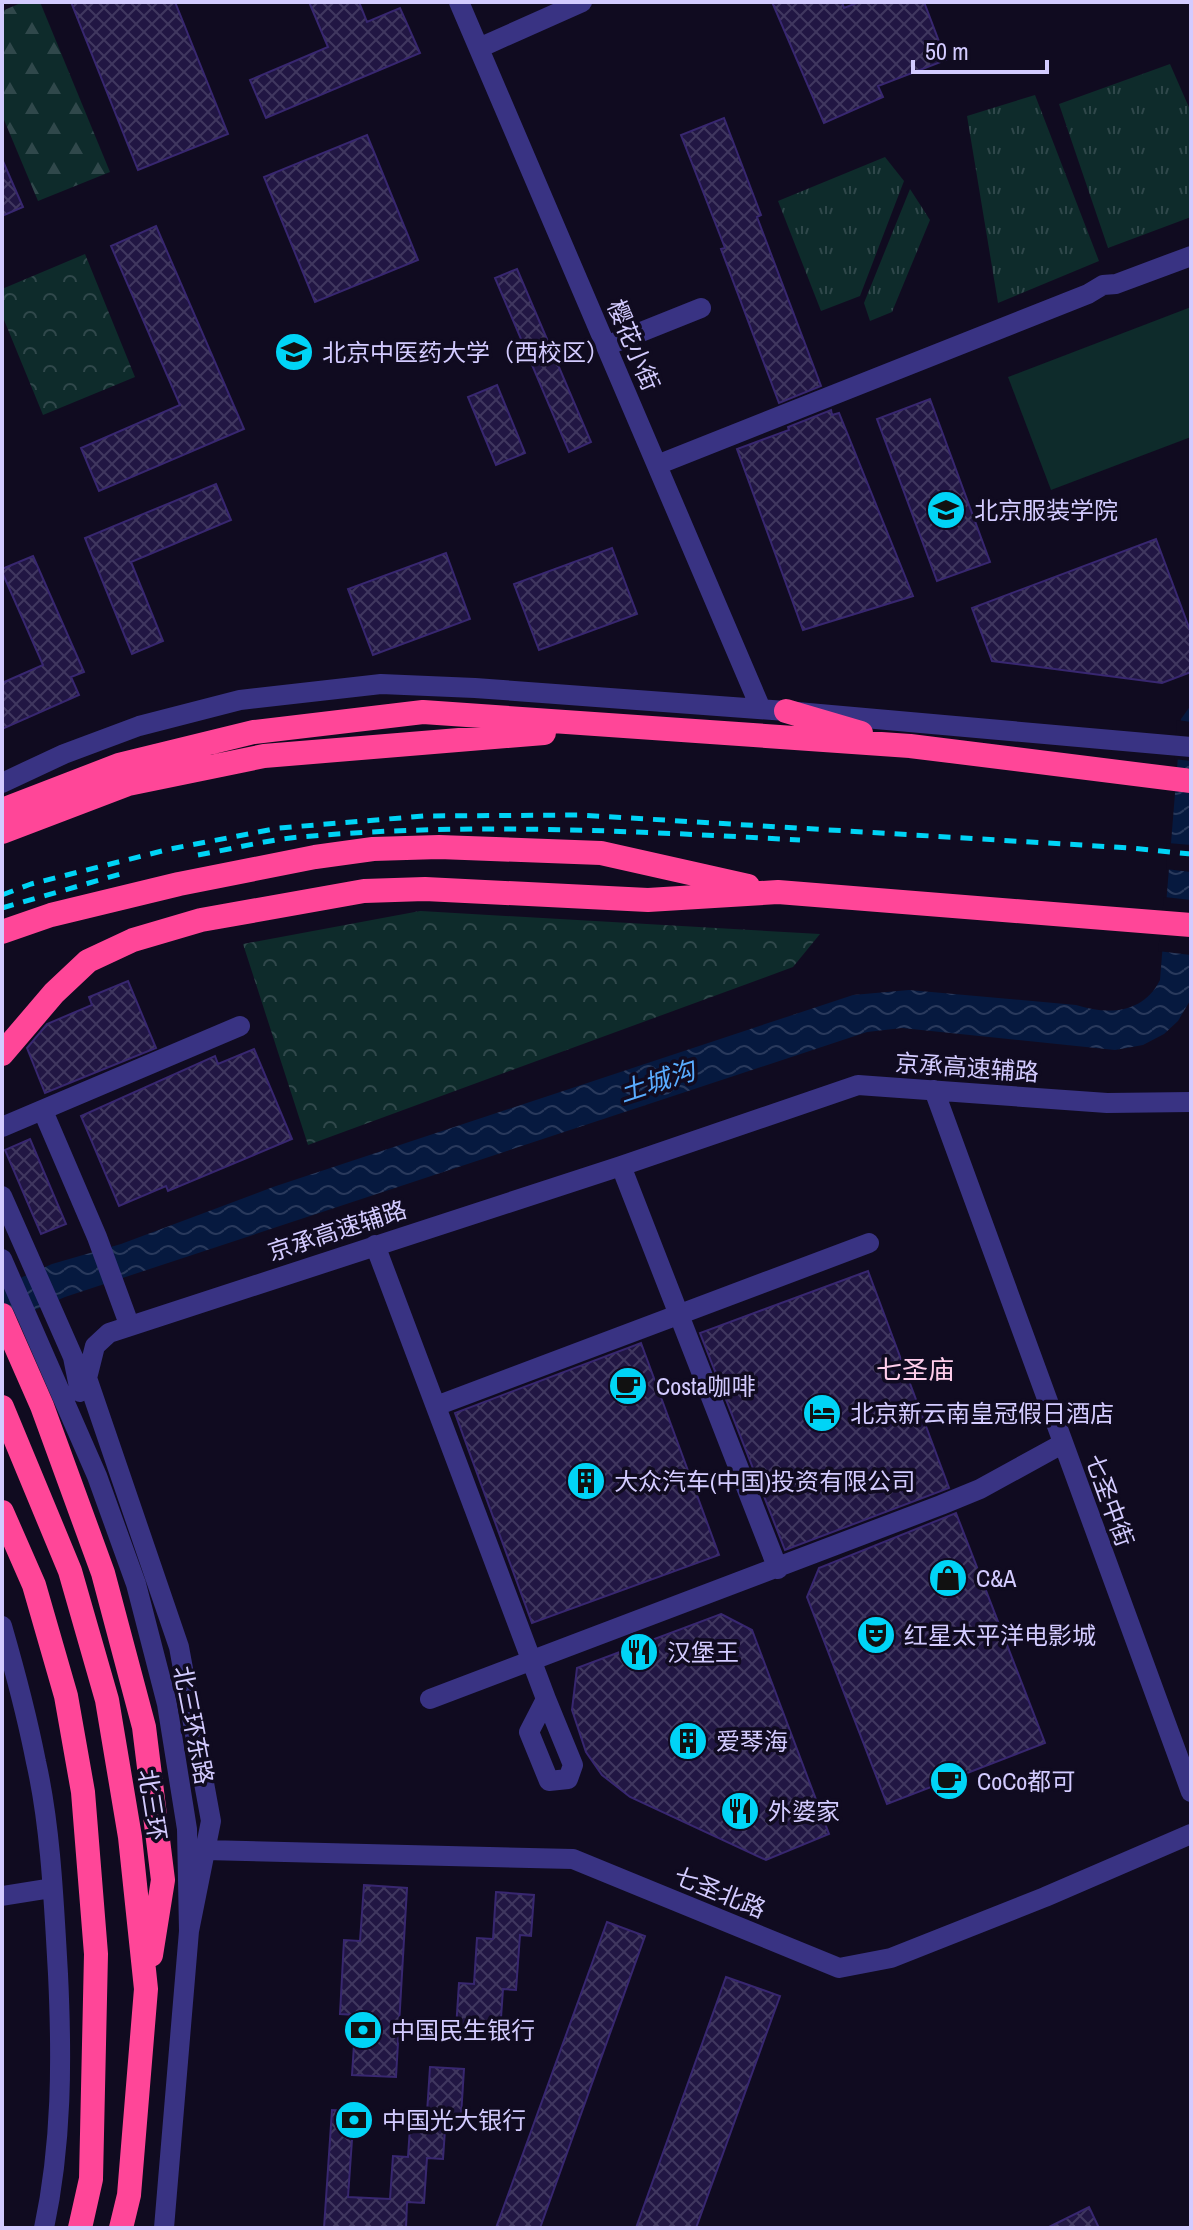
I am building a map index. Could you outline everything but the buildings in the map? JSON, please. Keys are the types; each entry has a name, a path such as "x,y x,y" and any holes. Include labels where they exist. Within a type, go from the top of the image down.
{"highway":[{"path":"786,711 910,746"},
{"path":"2,810 119,765 254,732 423,712 910,746 1191,781"},
{"path":"2,832 128,784 264,756 646,726"},
{"path":"2,932 51,915 179,884 315,857 373,849 439,847 601,853 778,892"},
{"path":"2,1054 26,1024 88,961 133,940 201,920 364,891 425,889 648,900 778,892 1191,925"},
{"path":"2,1315 42,1406 103,1573 144,1727 163,1880 146,1989"},
{"name":"北三环","path":"3,1409 70,1571 107,1700 130,1837 146,1989 129,2195 121,2228"},
{"path":"2,1512 34,1585 66,1696 83,1792 96,1954 91,2179 80,2228"}],"street":[{"name":"樱花小街","path":"459,2 761,709"},
{"path":"479,48 582,2"},
{"path":"657,465 1088,294 1103,285 1116,284 1191,256"},
{"path":"606,346 701,308"},
{"path":"2,783 75,750 139,726 240,700 381,684 761,709 1191,747"},
{"path":"2,1127 240,1026"},
{"name":"京承高速辅路","path":"189,1931 211,1821 179,1647 87,1378 95,1346 109,1333 858,1085 1107,1103 1191,1102"},
{"name":"七圣中街","path":"934,1090 1191,1792"},
{"path":"43,1111 129,1324"},
{"path":"621,1166 778,1569"},
{"path":"2,1196 73,1357 97,1476"},
{"path":"436,1406 869,1243"},
{"path":"375,1245 546,1699"},
{"name":"北三环东路","path":"2,1260 97,1476 136,1584 167,1704 187,1829 189,1931 164,2228"},
{"path":"430,1699 778,1569 980,1489 1062,1444"},
{"path":"2,1626 37,1764 52,1888 61,2043 54,2180 44,2228"},
{"name":"七圣北路","path":"205,1850 573,1859 839,1968 891,1958 1045,1897 1191,1834"},
{"path":"2,1896 52,1888"}],"green space":[{"path":"23,2 40,2 110,172 38,201 2,115 2,11"},
{"path":"1170,64 1191,112 1191,217 1108,248 1059,104"},
{"path":"1035,95 1099,261 998,303 967,116"},
{"path":"885,157 904,181 860,296 821,311 778,201"},
{"path":"910,189 930,220 892,312 870,321 864,303"},
{"path":"85,254 135,377 43,415 2,315 2,289"},
{"path":"1191,307 1191,437 1051,490 1008,377"},
{"path":"420,911 820,934 793,967 308,1145 243,944"}],"water":[{"name":"土城沟","path":"1191,705 1191,999 1178,1021 1164,1034 1143,1045 1115,1050 902,1028 867,1032 65,1297 2,1324 2,1286 52,1264 121,1244 273,1187 853,995 909,990 1076,1005 1100,1010 1124,1009 1144,1000 1160,980 1181,719"}],"pier":[{"path":"1177,720 1191,722 1191,761 1174,759"},
{"path":"1167,843 1191,845 1191,872 1166,869"},
{"path":"1164,897 1191,900 1191,955 1158,951"}],"railway":[{"path":"2,895 31,884 170,849 279,828 424,816 580,815 1191,854"},
{"path":"198,855 287,838 425,830 612,831 800,840"},
{"path":"2,908 124,873"}],"place":[{"name":"北京中医药大学（西校区）","path":"294,352"},
{"name":"北京服装学院","path":"946,510"},
{"name":"Costa咖啡","path":"628,1386"},
{"name":"北京新云南皇冠假日酒店","path":"822,1413"},
{"name":"大众汽车(中国)投资有限公司","path":"586,1481"},
{"name":"C&A","path":"948,1578"},
{"name":"红星太平洋电影城","path":"876,1635"},
{"name":"汉堡王","path":"639,1652"},
{"name":"爱琴海","path":"688,1741"},
{"name":"CoCo都可","path":"949,1781"},
{"name":"外婆家","path":"740,1811"},
{"name":"中国民生银行","path":"363,2030"},
{"name":"中国光大银行","path":"354,2120"}],"district":[{"name":"七圣庙","path":"915,1369"}]}
